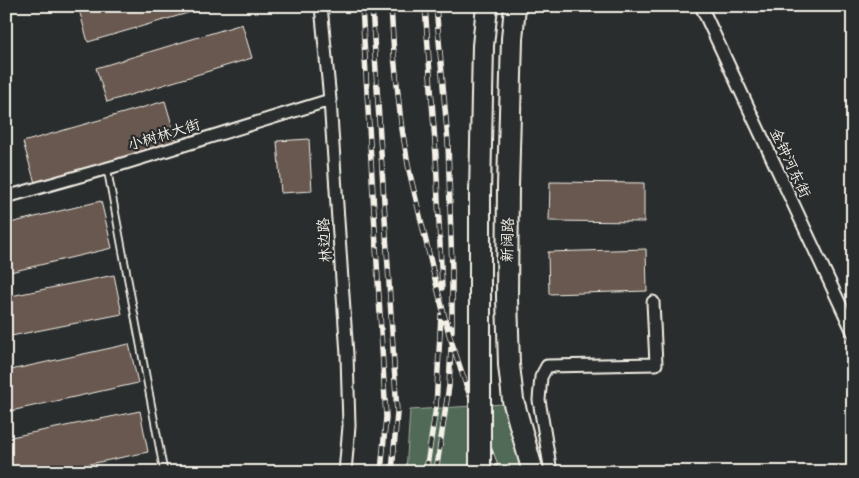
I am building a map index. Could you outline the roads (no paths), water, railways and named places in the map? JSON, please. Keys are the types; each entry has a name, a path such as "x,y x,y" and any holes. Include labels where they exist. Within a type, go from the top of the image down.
{"highway":[{"name":"新阔路","path":"480,472 480,193 483,46 487,6"},
{"name":"新阔路","path":"515,6 512,39 508,187 507,297 509,365 513,400 533,472"}],"street":[{"name":"林边路","path":"322,6 347,355 349,426 345,472"},
{"name":"金钟河东街","path":"701,6 853,332"},
{"name":"小树林大街","path":"6,197 330,100"},
{"path":"551,472 539,400 541,377 547,366 656,364 653,302"}],"lane":[{"path":"108,168 164,472"}],"railway":[{"path":"362,6 386,417 381,472"},
{"path":"372,6 397,413 392,472"},
{"path":"391,6 401,123 409,170 449,334 498,472"},
{"path":"425,6 436,156 442,288"},
{"path":"436,6 448,142 452,331"},
{"path":"426,472 436,407 441,315"},
{"path":"436,472 449,386 451,348"}]}
